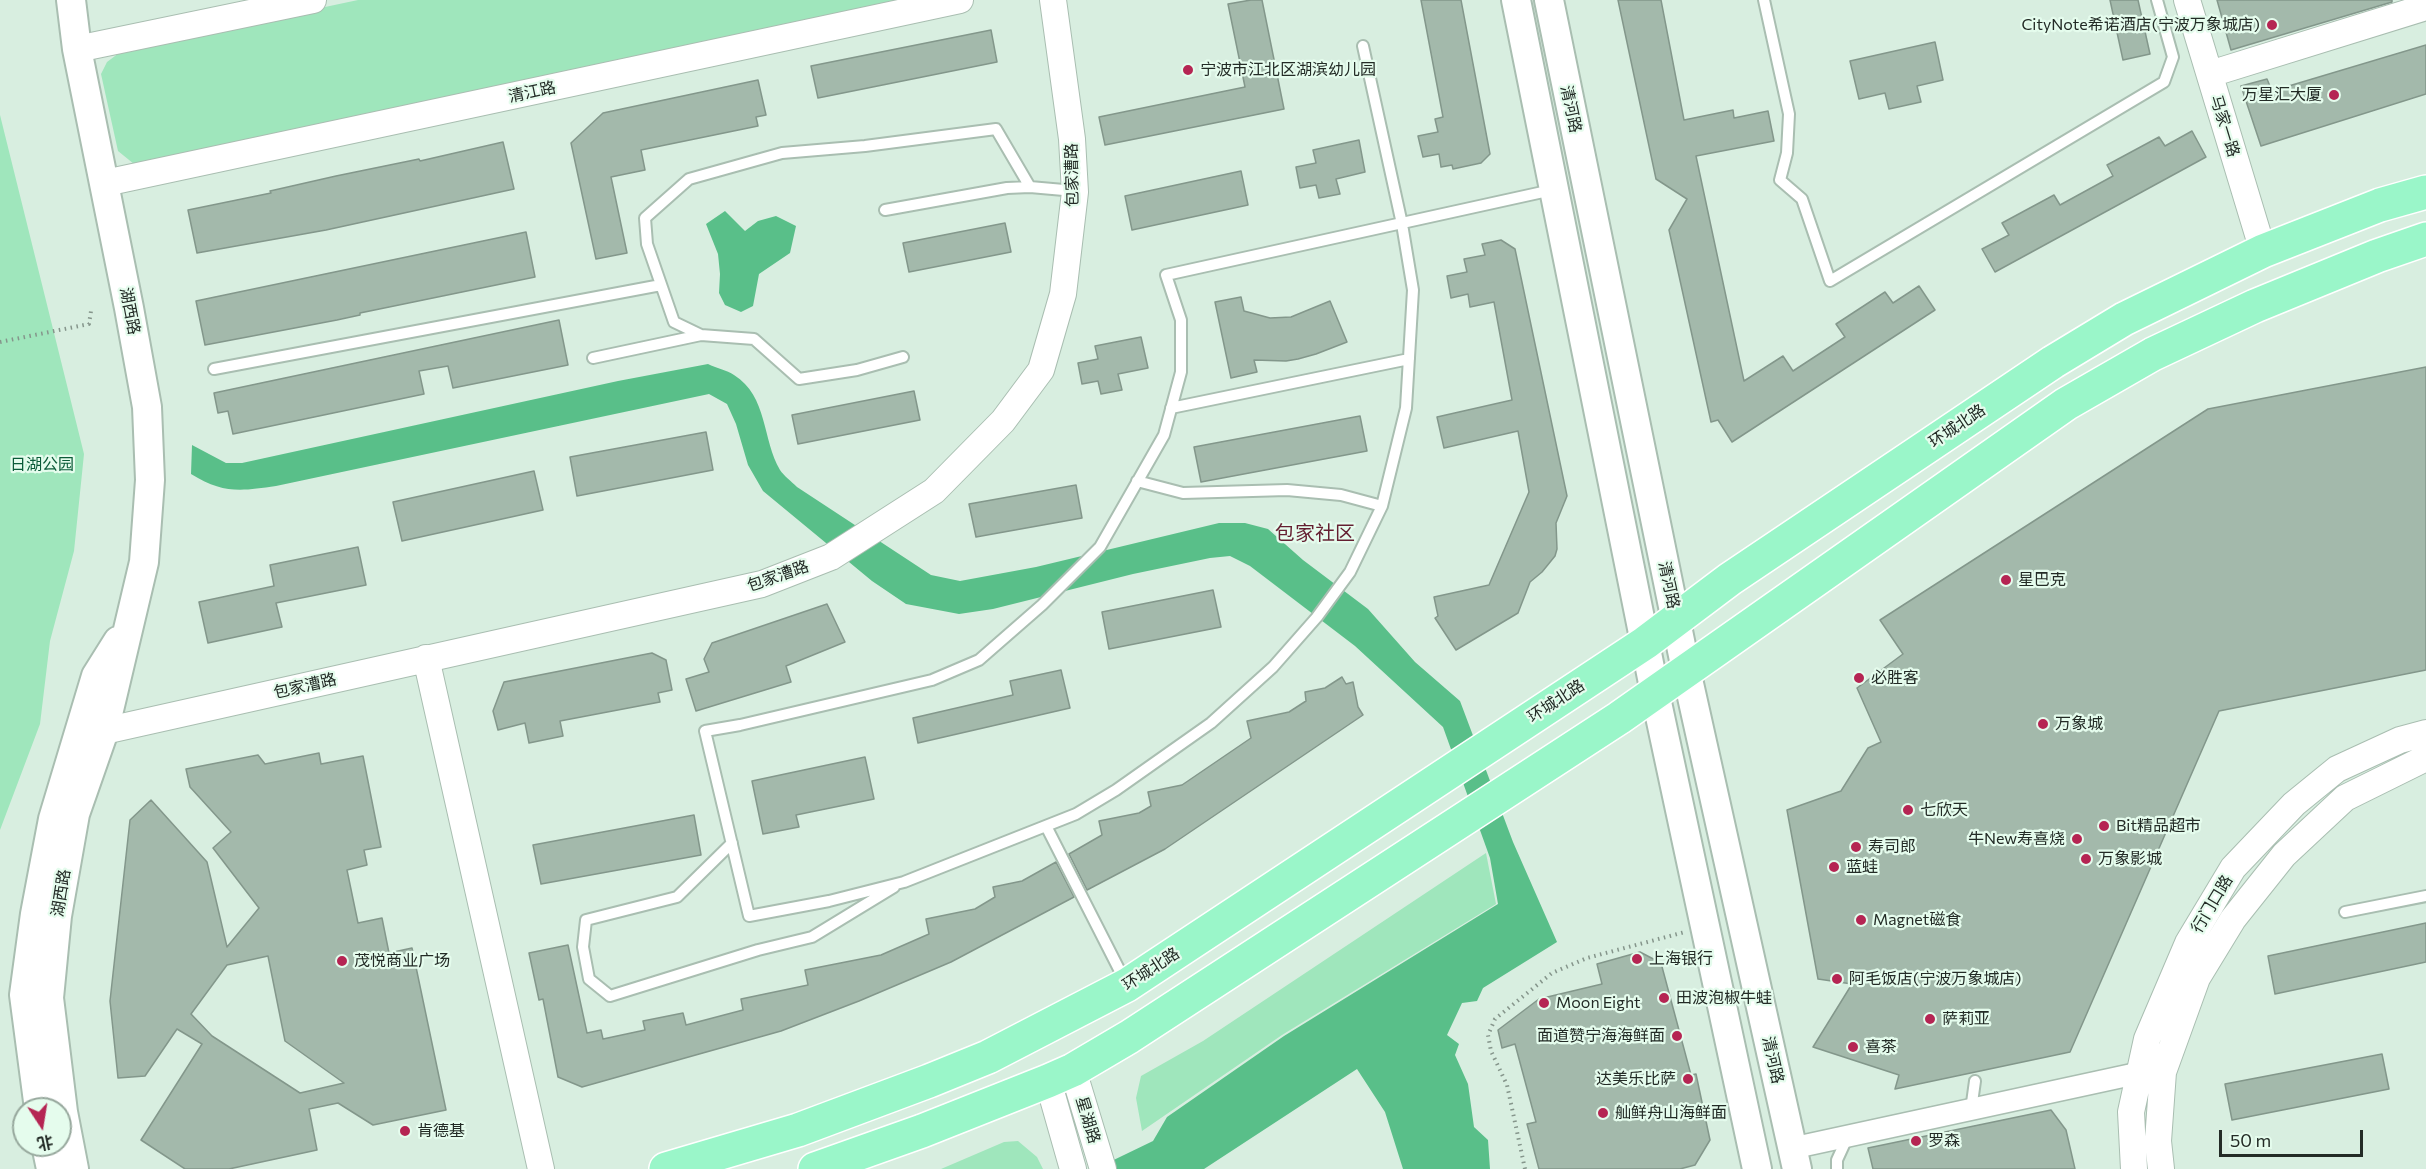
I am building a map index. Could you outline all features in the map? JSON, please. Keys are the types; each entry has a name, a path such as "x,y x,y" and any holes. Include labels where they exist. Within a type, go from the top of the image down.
{"main road":[{"name":"湖西路","path":"37,1097 24,995 35,914 53,819 92,729 129,624 144,562 150,480 147,407 77,49 71,0"},
{"name":"清河路","path":"1516,0 1655,693 1757,1169"},
{"name":"清河路","path":"1549,0 1686,670 1795,1158"},
{"name":"环城北路","path":"666,1169 798,1130 929,1081 988,1057 1127,985 1645,643 1730,579 2053,362 2124,319 2263,251 2380,205 2426,192"},
{"path":"815,1169 922,1131 1061,1076 1129,1037 1429,843 1655,693 2066,404 2152,354 2255,306 2377,256 2426,239"},
{"name":"湖西路","path":"74,1169 63,1112 49,998 57,916 92,729"}],"street":[{"path":"77,49 314,0"},
{"name":"清江路","path":"105,183 960,0"},
{"name":"包家漕路","path":"92,729 762,584 831,557 934,491 1003,421 1041,370 1064,294 1076,192 1072,139 1053,0"},
{"name":"马家一路","path":"2187,0 2263,251"},
{"path":"2210,74 2426,7"},
{"path":"426,658 541,1169"},
{"name":"行门口路","path":"2134,1169 2131,1112 2147,1039 2188,943 2233,868 2294,804 2337,769 2400,740 2426,733"},
{"name":"行门口路","path":"2161,1169 2158,1141 2163,1072 2197,978 2233,919 2284,855 2345,798 2426,758"},
{"path":"1795,1158 1848,1136 2139,1074"},
{"name":"星湖路","path":"1061,1076 1073,1169"},
{"name":"星湖路","path":"1061,1076 1103,1169"}],"lane":[{"path":"1764,0 1789,114 1787,153 1780,180 1802,199 1830,281 2164,82 2173,57 2157,0"},
{"path":"1363,46 1402,224 1413,290 1406,408 1382,506 1350,572 1317,617 1273,667 1211,723 1116,790 1076,814 904,882 829,901 749,916 705,731 740,725 932,680 979,660 1042,605 1100,547 1164,435 1181,372 1181,320 1166,275 1402,224 1555,189"},
{"path":"701,335 674,322 647,244 645,218 689,179 782,153 996,129 1030,187"},
{"path":"885,210 1007,188 1030,187 1076,192"},
{"path":"214,369 661,285"},
{"path":"593,358 701,335 754,339 799,379 857,369 903,357"},
{"path":"1171,408 1408,359"},
{"path":"1137,481 1183,493 1287,490 1341,495 1382,506"},
{"path":"1046,826 1127,985"},
{"path":"732,843 677,897 586,920 583,947 589,979 610,996 758,950 812,937 904,882"},
{"path":"2345,912 2426,896"},
{"path":"1971,1110 1975,1081"},
{"path":"1836,1169 1837,1160 1848,1136"}],"path":[{"path":"0,342 89,324 91,312"},
{"path":"1525,1169 1507,1085 1491,1051 1488,1035 1495,1019 1552,973 1587,958 1686,932"}],"green space":[{"path":"358,0 903,0 158,162 134,164 118,151 101,74 107,62 123,50"},
{"name":"日湖公园","path":"0,115 84,454 74,551 50,641 40,724 0,830"},
{"path":"1486,853 1496,904 1282,1035 1142,1131 1136,1098 1141,1076 1203,1041"},
{"path":"1018,1141 1037,1157 1043,1169 941,1169 1004,1142"}],"shaded area":[{"path":"725,211 745,231 758,221 776,216 796,226 790,253 759,274 753,306 741,312 725,305 719,293 718,254 706,224"},
{"path":"708,364 734,375 753,394 759,406 774,458 780,470 797,487 931,575 960,581 1036,567 1219,523 1245,523 1268,529 1303,560 1368,609 1415,662 1460,701 1513,842 1557,942 1483,988 1477,1001 1462,1003 1447,1035 1459,1044 1455,1055 1468,1084 1474,1127 1488,1140 1490,1169 1403,1169 1385,1112 1357,1069 1204,1169 1095,1169 1153,1141 1167,1117 1284,1036 1498,904 1490,858 1443,727 1355,646 1250,566 1230,556 1210,558 1133,574 993,609 959,614 906,604 872,581 763,491 748,465 736,424 727,404 709,394 276,486 242,490 223,488 191,474 192,445 226,463 242,463 618,381"}],"building":[{"path":"1262,0 1284,109 1105,145 1099,117 1245,87 1228,4"},
{"path":"1421,0 1461,0 1490,154 1481,163 1453,169 1452,165 1441,167 1439,154 1423,157 1418,136 1438,132 1435,119 1443,117"},
{"path":"1618,0 1661,0 1684,120 1733,110 1734,118 1768,111 1774,141 1696,156 1744,381 1783,356 1793,371 1845,337 1836,324 1885,292 1893,303 1919,286 1935,310 1732,442 1718,420 1711,422 1669,230 1687,199 1656,179"},
{"path":"2110,0 2138,0 2150,54 2123,60"},
{"name":"CityNote希诺酒店(宁波万象城店)","path":"2217,0 2392,0 2392,2 2231,50"},
{"path":"991,30 997,62 818,98 811,66"},
{"path":"1935,42 1943,80 1917,86 1921,102 1889,109 1885,93 1859,99 1850,61"},
{"name":"万星汇大厦","path":"2426,45 2426,94 2261,146 2241,86 2267,79 2272,91"},
{"path":"758,80 766,115 756,117 758,126 641,150 645,170 611,177 627,253 596,259 571,143 603,113"},
{"path":"2192,131 2206,157 1995,272 1982,249 2009,235 2002,223 2054,195 2060,205 2113,176 2107,165 2159,137 2165,146"},
{"path":"1359,140 1365,172 1336,179 1340,194 1319,198 1316,185 1300,188 1296,167 1316,163 1313,150"},
{"path":"503,142 514,189 326,230 197,253 188,210 271,193 270,191 336,176 419,159 420,161"},
{"path":"1241,171 1248,205 1132,230 1125,196"},
{"path":"1005,223 1011,252 909,272 903,243"},
{"path":"526,232 535,277 360,313 360,315 337,320 205,345 196,301"},
{"path":"1501,240 1515,249 1567,496 1556,523 1555,556 1530,582 1518,613 1456,650 1435,618 1438,616 1434,597 1489,585 1529,492 1518,431 1444,448 1437,417 1512,400 1494,302 1470,307 1468,294 1451,298 1447,276 1467,272 1464,259 1485,255 1482,244"},
{"path":"1241,297 1244,311 1270,318 1291,317 1330,301 1347,342 1298,359 1254,360 1257,372 1231,378 1215,302"},
{"path":"559,320 568,365 453,388 448,366 419,371 424,394 233,434 228,411 218,413 214,393"},
{"path":"1141,337 1148,368 1118,374 1122,390 1101,394 1098,381 1082,384 1078,363 1098,359 1095,346"},
{"name":"万象城","path":"2426,367 2426,670 2219,711 2070,1052 1895,1089 1899,1075 1813,1047 1852,984 1818,979 1787,810 1841,791 1868,748 1881,742 1857,688 1903,654 1880,620 2208,409"},
{"path":"914,391 920,420 798,444 792,415"},
{"path":"1360,416 1367,451 1201,482 1194,447"},
{"path":"706,432 713,470 577,496 570,457"},
{"path":"534,471 543,510 402,541 393,502"},
{"path":"1076,485 1082,518 976,537 969,504"},
{"path":"358,547 366,585 276,603 282,627 208,643 199,602 274,586 270,565"},
{"path":"1213,590 1221,627 1109,649 1102,612"},
{"path":"827,604 845,642 786,666 791,682 696,711 686,679 709,672 704,659 712,643"},
{"path":"652,653 666,660 672,690 658,693 660,702 560,721 563,736 529,743 525,723 498,730 493,711 504,682"},
{"path":"1061,670 1070,708 918,743 913,718 1013,695 1010,681"},
{"path":"1342,677 1346,684 1353,682 1358,707 1363,715 1165,849 1087,890 1069,854 1102,835 1099,821 1139,813 1151,806 1148,792 1182,785 1251,738 1247,721 1289,712 1306,701 1305,692 1325,688"},
{"name":"茂悦商业广场","path":"319,753 321,764 363,756 381,847 364,850 367,865 347,870 358,923 382,918 389,953 412,948 446,1110 373,1125 338,1103 309,1109 317,1150 229,1169 185,1169 141,1140 202,1044 177,1029 145,1076 118,1078 110,1001 130,820 151,800 207,862 227,947 259,908 213,848 231,832 190,787 186,769 258,755 265,764","holes":["268,956 285,1041 344,1083 300,1093 212,1036 191,1014 227,965"]},
{"path":"865,757 874,799 796,815 799,827 763,834 752,781"},
{"path":"694,815 701,855 541,884 533,845"},
{"path":"1056,862 1074,897 951,962 781,1031 582,1087 558,1077 543,999 539,1000 529,953 568,945 587,1033 601,1030 603,1039 645,1030 643,1021 683,1013 686,1025 743,1010 741,999 808,985 805,970 881,955 929,934 926,919 975,909 995,897 993,887 1022,881"},
{"path":"2426,923 2426,962 2275,994 2268,956"},
{"path":"1640,952 1661,963 1691,1075 1696,1074 1710,1140 1695,1165 1680,1169 1539,1169 1527,1124 1536,1122 1515,1044 1502,1048 1498,1030 1539,999 1602,984 1597,964"},
{"path":"2382,1054 2389,1089 2232,1120 2225,1084"},
{"path":"2051,1110 2066,1130 2075,1169 1873,1169 1868,1148"}],"place":[{"name":"CityNote希诺酒店(宁波万象城店)","path":"2272,25"},
{"name":"宁波市江北区湖滨幼儿园","path":"1188,70"},
{"name":"万星汇大厦","path":"2334,95"},
{"name":"星巴克","path":"2006,580"},
{"name":"必胜客","path":"1859,678"},
{"name":"万象城","path":"2043,724"},
{"name":"七欣天","path":"1908,810"},
{"name":"Bit精品超市","path":"2104,826"},
{"name":"牛New寿喜烧","path":"2077,839"},
{"name":"寿司郎","path":"1856,847"},
{"name":"万象影城","path":"2086,859"},
{"name":"蓝蛙","path":"1834,867"},
{"name":"Magnet磁食","path":"1861,920"},
{"name":"上海银行","path":"1637,959"},
{"name":"茂悦商业广场","path":"342,961"},
{"name":"阿毛饭店(宁波万象城店)","path":"1837,979"},
{"name":"田波泡椒牛蛙","path":"1664,998"},
{"name":"Moon Eight","path":"1544,1003"},
{"name":"萨莉亚","path":"1930,1019"},
{"name":"面道赞宁海海鲜面","path":"1677,1036"},
{"name":"喜茶","path":"1853,1047"},
{"name":"达美乐比萨","path":"1688,1079"},
{"name":"舢鲜舟山海鲜面","path":"1603,1113"},
{"name":"肯德基","path":"405,1131"},
{"name":"罗森","path":"1916,1141"}],"district":[{"name":"包家社区","path":"1315,533"}]}
